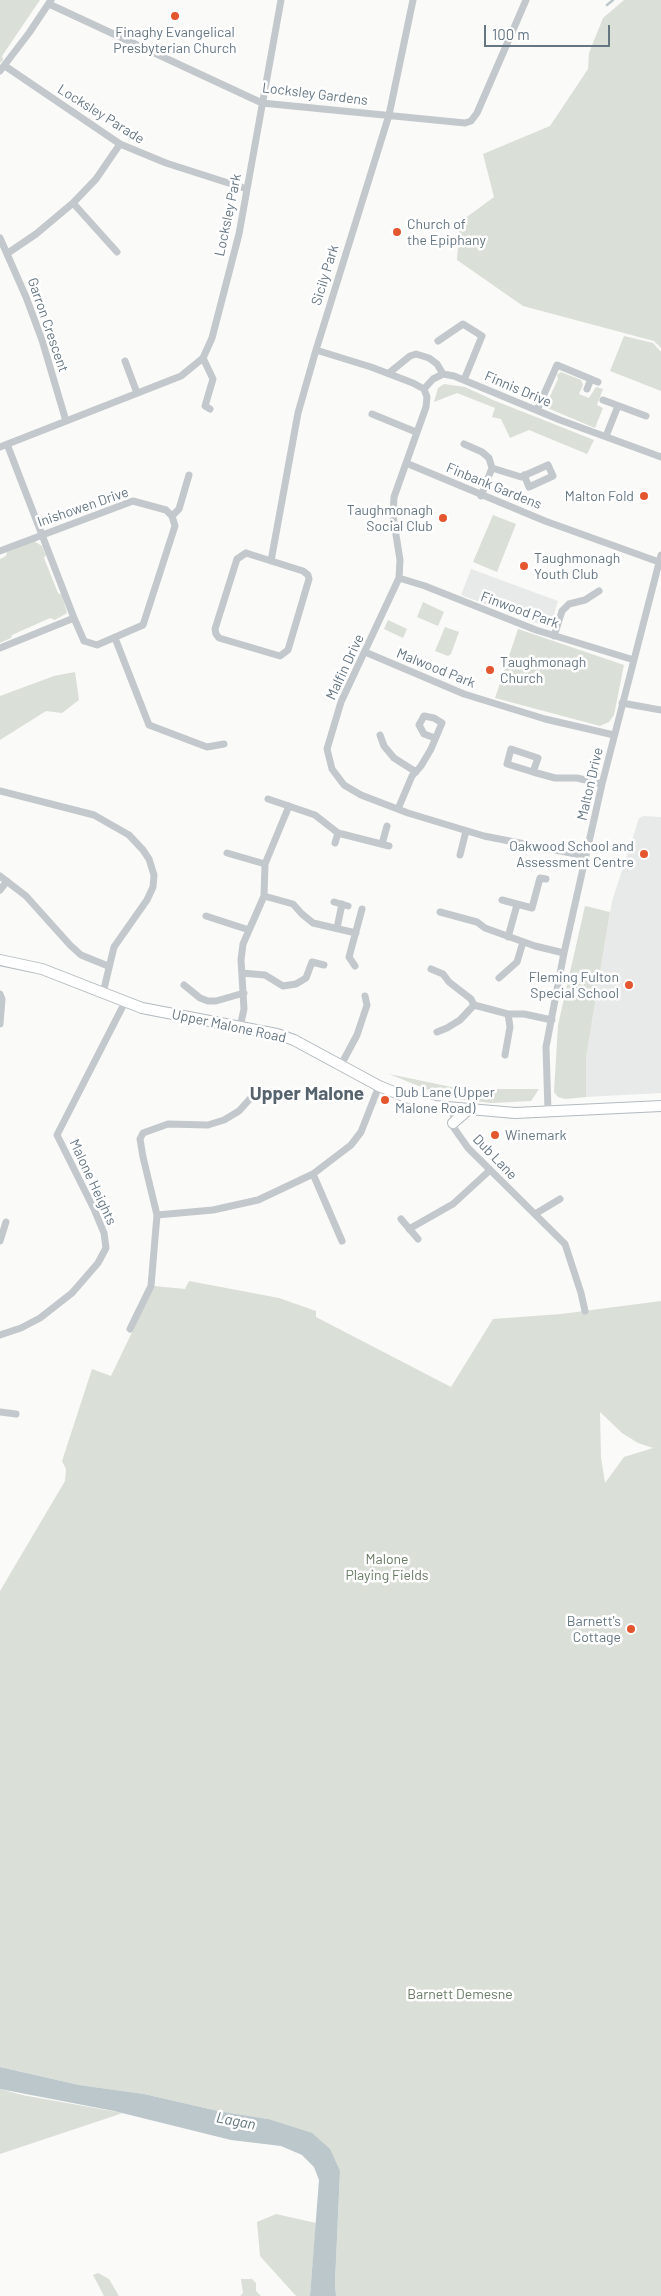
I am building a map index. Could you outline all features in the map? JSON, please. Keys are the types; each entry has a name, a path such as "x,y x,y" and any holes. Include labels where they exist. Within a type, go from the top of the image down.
{"main road":[{"name":"Upper Malone Road","path":"0,960 42,969 125,1002 166,1013 240,1027 294,1040 379,1086 406,1097 453,1109 506,1113 661,1106"},
{"path":"453,1123 468,1110"}],"street":[{"name":"Locksley Park","path":"4,446 181,376 203,358 212,338 239,234 281,0"},
{"name":"Sicily Park","path":"271,561 298,413 389,115 413,0"},
{"name":"Locksley Gardens","path":"50,2 262,103 465,123 471,121 477,113 526,0"},
{"path":"2,68 50,2"},
{"name":"Locksley Parade","path":"2,68 120,144 158,160 247,189"},
{"path":"8,253 36,234 73,203 96,179 120,144"},
{"path":"73,203 117,252"},
{"name":"Garron Crescent","path":"0,238 8,253 42,340 66,422"},
{"path":"438,341 462,324 482,336 464,380"},
{"path":"316,350 389,373 424,389 433,379 443,374 437,364 429,358 416,354 410,356 389,373"},
{"path":"203,358 213,379 205,406 210,409"},
{"path":"125,361 137,393"},
{"path":"537,410 557,365 594,380 587,389"},
{"name":"Finnis Drive","path":"443,374 464,380 661,457"},
{"name":"Malfin Drive","path":"424,389 427,397 426,407 394,497 393,516 400,560 399,578 341,702 327,750 332,769 344,785 361,795 398,809 466,832 521,845 586,856"},
{"path":"603,400 646,416"},
{"path":"606,436 618,406"},
{"path":"372,414 416,432"},
{"path":"464,444 482,452 489,458 492,468 481,496"},
{"path":"4,446 42,534 84,641 98,645 143,625 175,526 172,516 179,509 189,475"},
{"name":"Finbank Gardens","path":"406,463 481,496 659,562"},
{"path":"492,468 521,477 524,476"},
{"name":"Inishowen Drive","path":"0,550 133,501 166,510 172,516"},
{"path":"246,553 271,561 303,571 309,579 288,650 280,656 219,638 215,628 237,559 246,553"},
{"name":"Malton Drive","path":"548,1111 546,1047 564,953 602,784 661,554"},
{"name":"Finwood Park","path":"399,578 554,636 634,660"},
{"path":"554,636 562,611 569,604 585,600 599,591"},
{"path":"0,648 74,618"},
{"path":"115,638 150,725 207,747 224,744"},
{"name":"Malwood Park","path":"365,652 431,682 472,697 545,719 614,735"},
{"path":"622,703 661,710"},
{"path":"380,735 384,746 394,758 416,772"},
{"path":"398,809 412,776 421,766 435,738"},
{"path":"533,772 538,758 511,749 507,764 533,772 555,778 577,778 602,784"},
{"path":"0,791 94,815 129,836 143,850 152,868 153,887 147,900 117,941 108,966 103,993"},
{"path":"268,799 315,815 338,832 385,845 387,826"},
{"path":"240,1027 244,1009 242,952 249,930 258,915 264,896 265,864 289,806"},
{"path":"335,844 338,832"},
{"path":"460,855 466,832"},
{"path":"231,852 265,864"},
{"path":"0,876 39,908 70,945 81,955 108,966"},
{"path":"502,900 532,908 540,878 546,879"},
{"path":"0,890 7,881"},
{"path":"264,896 294,904 313,923 356,933"},
{"path":"334,902 345,905 337,928"},
{"path":"508,937 517,904"},
{"path":"355,966 349,957 362,909"},
{"path":"440,912 477,922 485,928 523,942 564,953"},
{"path":"211,915 249,930"},
{"path":"499,978 517,962 523,942"},
{"path":"242,973 264,975 283,986 296,984 306,978 312,962 324,965"},
{"path":"431,969 443,974 449,982 472,999 474,1005"},
{"path":"184,985 200,998 208,1001 216,1001 244,993"},
{"path":"0,994 2,999 0,1024"},
{"path":"342,1065 357,1036 367,1005 365,996"},
{"name":"Malone Heights","path":"0,1335 21,1328 40,1318 72,1294 98,1263 106,1248 104,1232 57,1135 125,1002"},
{"path":"474,1005 508,1014 524,1014 552,1020"},
{"path":"437,1032 448,1028 460,1020 474,1005"},
{"path":"505,1055 510,1027 508,1014"},
{"path":"157,1215 213,1210 258,1200 313,1174 351,1145 360,1132 379,1086"},
{"path":"130,1329 151,1286 157,1215 140,1138 147,1130 168,1124 208,1125 224,1120 239,1111 256,1091 285,1093 295,1097"},
{"path":"453,1109 453,1123"},
{"name":"Dub Lane","path":"453,1123 457,1134 489,1171 565,1244 585,1311"},
{"path":"409,1229 453,1204 489,1171"},
{"path":"313,1174 342,1241"},
{"path":"535,1214 560,1199"},
{"path":"401,1219 418,1239"},
{"path":"0,1241 6,1222"},
{"path":"0,1412 16,1414"}],"shaded area":[{"path":"471,569 558,601 550,628 461,595"},
{"name":"Fleming Fulton Special School","path":"643,816 661,817 661,1093 586,1097 586,1058 612,901 639,818"}],"green space":[{"path":"0,0 40,0 2,56 3,60 0,63"},
{"path":"624,0 661,0 661,348 654,341 523,306 457,260 460,222 494,197 483,154 550,126 588,69 589,53 603,18"},
{"path":"624,336 653,343 661,352 661,391 610,371"},
{"path":"561,372 581,380 583,385 579,394 589,398 596,387 603,389 597,405 603,408 595,428 545,407 558,379 557,375"},
{"path":"444,384 465,387 594,440 587,454 529,430 510,438 501,419 492,417 495,408 457,393 434,402 438,388"},
{"path":"493,515 516,524 497,572 473,562"},
{"path":"34,541 42,546 46,555 44,558 58,593 62,595 67,613 55,620 50,618 12,635 11,638 0,643 0,559 6,556 7,552"},
{"path":"423,602 444,612 438,626 417,617"},
{"path":"388,620 407,629 403,638 384,629"},
{"path":"445,627 459,632 451,654 448,656 435,651"},
{"path":"518,629 624,665 614,715 609,722 600,726 495,698"},
{"path":"75,672 79,700 62,713 46,711 0,740 0,696 54,676"},
{"path":"585,906 610,912 586,1058 586,1097 565,1099 558,1097 554,1092 558,1025"},
{"path":"389,1074 461,1089 539,1089 531,1101 491,1103 458,1099 431,1091"},
{"name":"Barnett Demesne","path":"189,1281 279,1298 316,1311 316,1317 451,1387 493,1319 561,1314 661,1301 661,2296 336,2296 340,2171 268,2119 218,2111 144,2094 79,2085 0,2067 0,1591 65,1481 66,1469 62,1461 92,1369 111,1376 154,1286 185,1289","holes":["600,1412 622,1433 638,1443 653,1448 624,1457 605,1483 601,1457"]},
{"path":"0,2089 22,2095 123,2113 0,2154"},
{"path":"276,2214 316,2223 310,2296 296,2296 260,2256 257,2222"},
{"path":"98,2273 109,2279 119,2296 104,2296 93,2275"},
{"path":"241,2279 252,2279 256,2283 256,2291 261,2296 240,2296 243,2293"}],"water":[{"name":"Lagan","path":"0,2067 79,2085 144,2094 218,2111 268,2119 312,2133 330,2149 340,2171 336,2296 310,2296 319,2180 314,2167 302,2155 281,2146 231,2140 114,2111 0,2089"}],"waterway":[{"path":"607,5 613,0"}],"place":[{"name":"Finaghy Evangelical Presbyterian Church","path":"175,16"},
{"name":"Church of the Epiphany","path":"397,232"},
{"name":"Malton Fold","path":"644,496"},
{"name":"Taughmonagh Social Club","path":"443,518"},
{"name":"Taughmonagh Youth Club","path":"524,566"},
{"name":"Taughmonagh Church","path":"490,670"},
{"name":"Oakwood School and Assessment Centre","path":"644,854"},
{"name":"Fleming Fulton Special School","path":"629,985"},
{"name":"Dub Lane (Upper Malone Road)","path":"385,1100"},
{"name":"Winemark","path":"495,1135"},
{"name":"Barnett's Cottage","path":"631,1629"}],"district":[{"name":"Upper Malone","path":"307,1094"}],"park label":[{"name":"Malone Playing Fields","path":"387,1568"}]}
